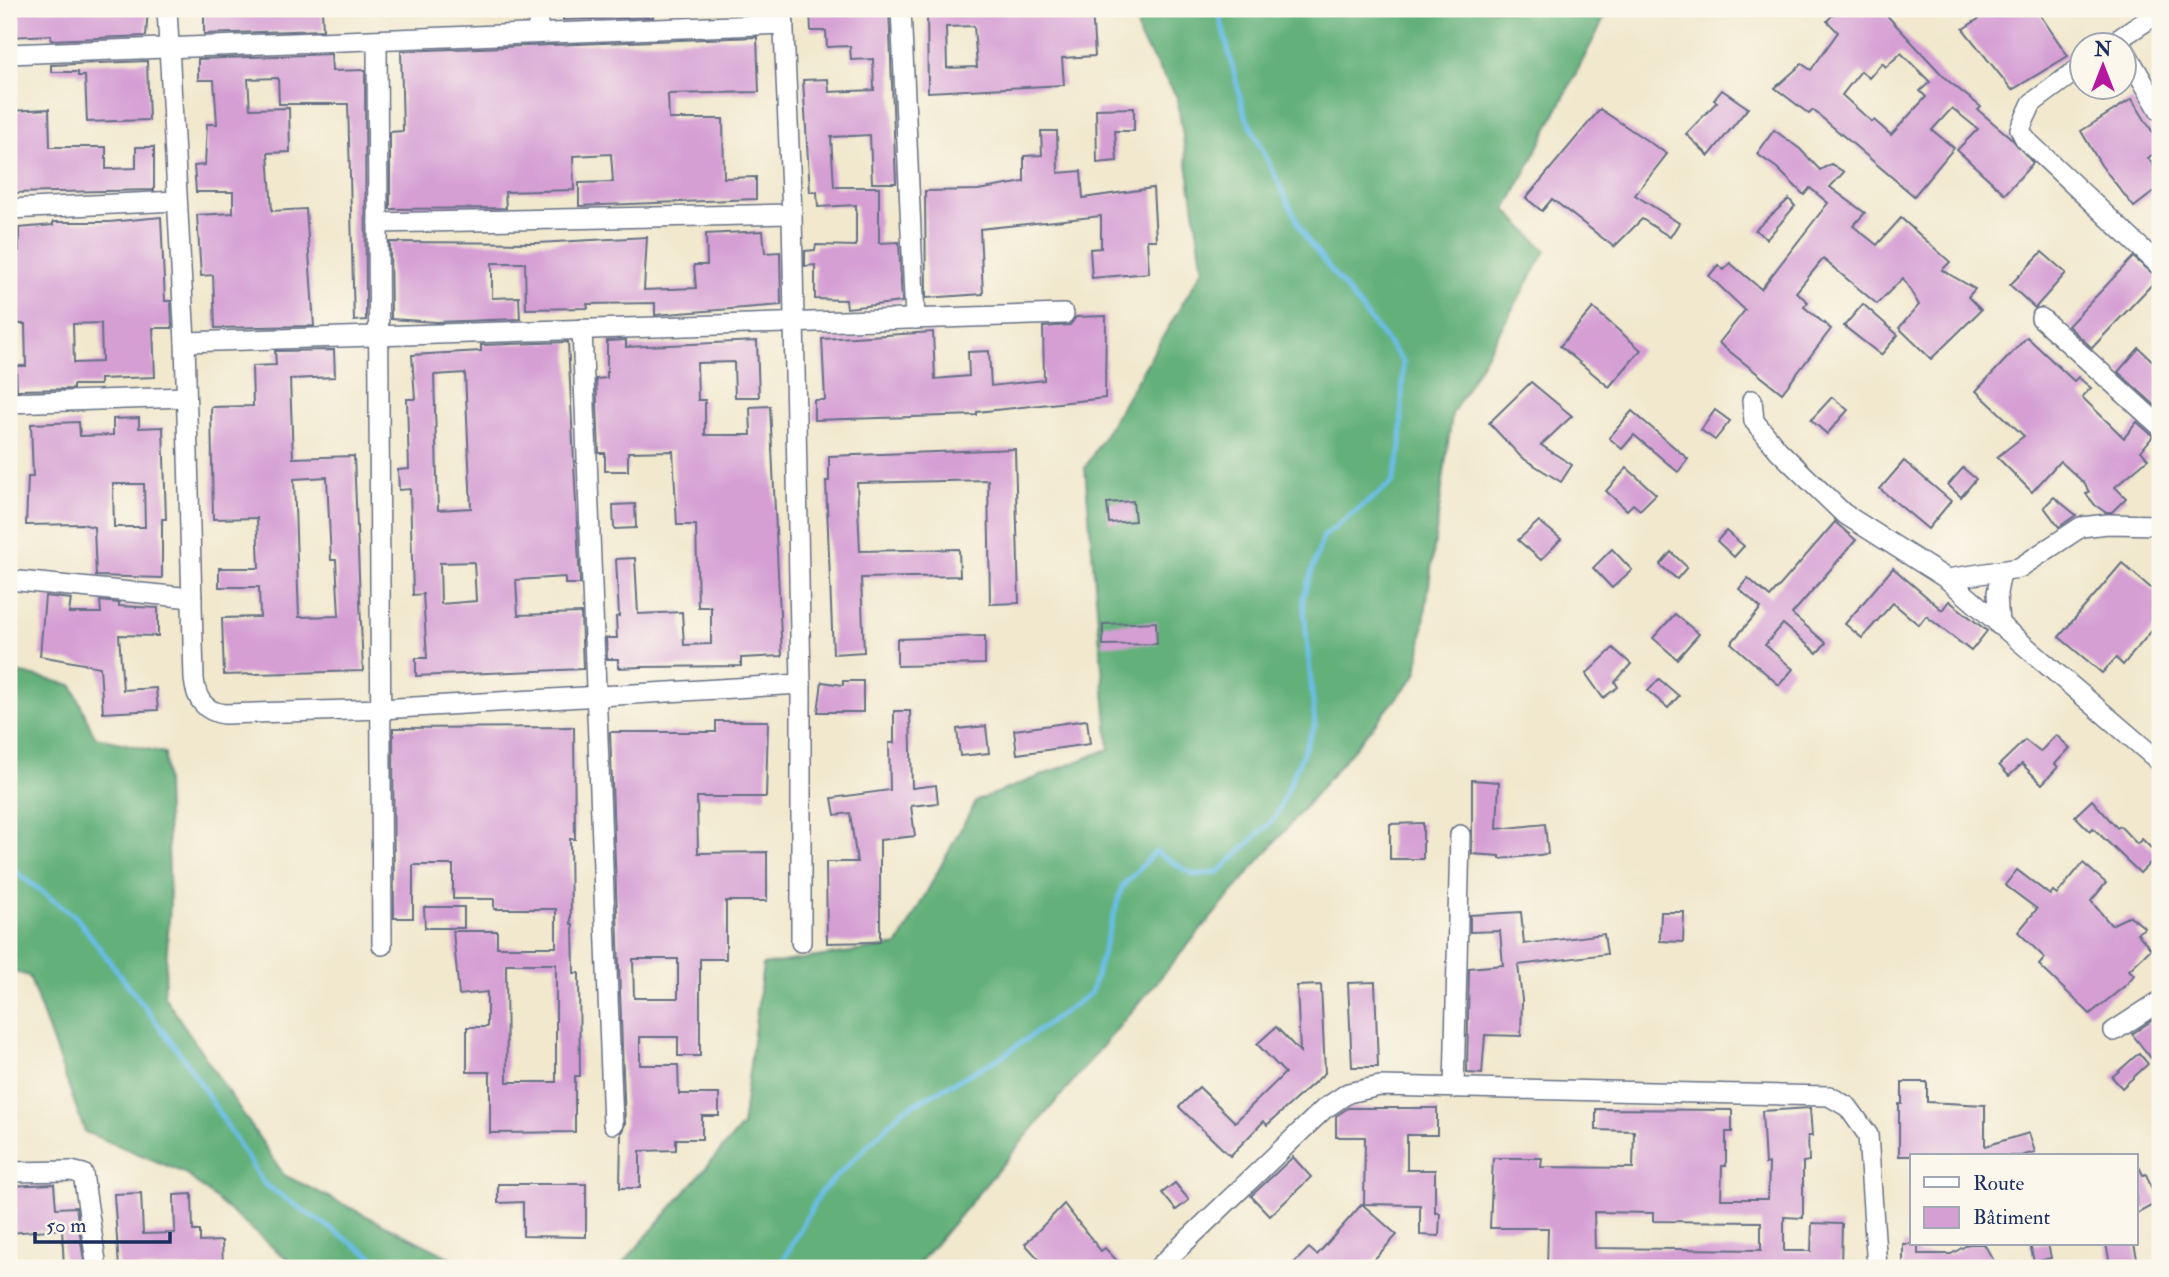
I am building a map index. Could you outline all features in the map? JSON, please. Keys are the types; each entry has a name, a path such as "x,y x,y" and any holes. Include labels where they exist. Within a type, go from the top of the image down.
{"street":[{"path":"167,9 185,342 195,692 202,704 212,712 381,709 801,684"},
{"path":"538,9 538,31"},
{"path":"901,9 915,319"},
{"path":"2135,32 2160,12"},
{"path":"9,54 376,41 538,31 683,18 783,17 792,214 801,684 801,942"},
{"path":"376,41 382,945"},
{"path":"2068,76 2032,103 2021,129 2025,139 2160,266"},
{"path":"2138,76 2160,111"},
{"path":"9,209 177,201"},
{"path":"378,223 792,214"},
{"path":"185,342 1064,314"},
{"path":"2041,318 2160,426"},
{"path":"582,330 612,1124"},
{"path":"9,403 185,397"},
{"path":"1752,400 1754,421 1779,450 1843,513 1947,579 2160,762"},
{"path":"1947,579 2019,568 2081,527 2108,524 2160,525"},
{"path":"2000,625 1997,593 2001,572"},
{"path":"9,580 192,598"},
{"path":"1454,1087 1460,835"},
{"path":"2114,1031 2160,1001"},
{"path":"1158,1268 1324,1109 1349,1093 1380,1086 1829,1096 1848,1107 1868,1135 1877,1268"},
{"path":"9,1172 71,1171 83,1174 97,1268"}],"green space":[{"path":"1134,9 1609,9 1506,210 1546,251 1452,414 1417,674 915,1268 619,1268 742,1126 763,965 898,945 976,801 1109,749 1085,468 1203,269 1177,97 1140,38"},
{"path":"9,670 72,685 95,737 165,753 170,904 164,996 284,1175 455,1260 537,1268 297,1268 185,1173 85,1132 29,976 9,970"}],"building":[{"path":"148,9 146,36 51,40 51,35 9,37 9,10"},
{"path":"204,9 322,9 323,30 204,34"},
{"path":"563,9 653,9 653,17 563,20"},
{"path":"810,9 889,9 896,183 872,183 870,135 831,137 834,187 879,187 879,243 899,242 902,302 847,308 846,300 815,299 815,265 805,266 805,251 815,250 816,245 856,246 856,205 818,207 817,192 810,192 803,80 828,79 829,92 874,90 873,59 851,60 850,46 827,47 826,31 811,31"},
{"path":"927,9 1092,9 1095,56 1062,58 1064,85 928,92","holes":["974,26 977,67 947,68 946,27"]},
{"path":"1838,9 1858,9 1866,16 1874,9 1881,9 1946,79 1981,107 1978,110 2011,138 2033,163 2005,194 1957,150 1978,129 1952,108 1932,130 1954,148 1914,196 1813,110 1809,114 1775,88 1802,64 1811,70 1838,32 1827,21","holes":["1901,53 1930,82 1920,91 1926,97 1891,135 1842,95 1861,71 1869,78 1882,63 1886,67"]},
{"path":"1994,9 2036,9 2068,56 2012,90 1963,29"},
{"path":"757,37 759,92 668,94 669,119 723,119 724,178 756,177 756,199 579,206 579,183 613,182 611,154 573,156 574,190 505,192 506,208 390,209 390,132 403,131 401,51"},
{"path":"331,54 332,71 365,70 366,320 354,321 348,104 279,104 278,78 248,79 250,109 289,108 290,152 268,153 272,211 306,209 314,326 215,328 213,275 201,276 197,215 233,213 233,192 196,192 194,166 205,165 207,124 217,124 214,80 198,80 198,59"},
{"path":"147,61 149,120 87,122 85,76 78,76 78,72 51,72 51,65"},
{"path":"1722,90 1748,108 1709,156 1686,134 1717,102 1714,100"},
{"path":"2127,102 2134,102 2160,144 2160,149 2148,158 2160,175 2160,187 2134,207 2101,165 2081,131"},
{"path":"1134,108 1134,131 1115,131 1117,161 1097,163 1096,109"},
{"path":"49,109 50,147 106,147 106,169 136,168 136,147 154,147 154,190 9,193 9,111"},
{"path":"1600,109 1667,154 1635,195 1679,223 1670,237 1642,219 1614,247 1552,199 1542,211 1526,198"},
{"path":"1774,130 1800,149 1820,170 1831,164 1844,172 1830,187 1865,213 1853,226 1877,245 1901,218 1950,262 1942,270 1975,289 1968,297 1981,310 1931,359 1899,328 1919,305 1903,278 1877,304 1823,259 1796,292 1808,302 1804,307 1831,329 1782,393 1719,343 1745,310 1709,276 1718,265 1724,270 1730,263 1761,289 1828,203 1810,188 1804,195 1777,168 1757,154"},
{"path":"1041,131 1057,131 1058,173 1081,171 1083,198 1153,188 1156,240 1147,240 1149,273 1092,278 1090,249 1101,248 1101,216 980,229 983,294 926,298 925,191 978,190 1024,182 1024,156 1042,155"},
{"path":"1789,199 1795,206 1767,239 1755,230"},
{"path":"161,217 165,301 171,301 172,328 153,328 155,377 100,379 100,385 73,385 73,389 17,390 16,366 26,366 25,324 9,324 9,251 19,251 19,228 53,225 53,222 109,222","holes":["101,323 102,362 74,363 73,324"]},
{"path":"763,231 765,253 780,252 781,305 655,315 655,303 587,304 588,308 526,309 525,263 492,263 492,298 519,297 520,319 436,322 391,319 390,242 537,243 647,237 644,290 696,288 694,265 707,265 706,234"},
{"path":"2042,252 2066,273 2035,308 2010,285"},
{"path":"2133,257 2158,278 2092,348 2068,326"},
{"path":"1863,304 1898,335 1881,355 1844,326"},
{"path":"1593,308 1641,350 1609,387 1560,346"},
{"path":"1106,316 1105,398 977,412 977,415 814,420 814,400 825,400 822,339 933,332 935,379 969,376 968,352 989,351 991,386 1044,380 1043,327 1070,325 1076,317"},
{"path":"2027,337 2074,381 2078,377 2091,388 2082,397 2124,438 2137,422 2153,436 2141,451 2148,459 2115,487 2126,498 2112,512 2105,512 2095,505 2086,494 2089,492 2084,483 2060,461 2032,492 1997,457 2024,436 1976,391"},
{"path":"626,340 626,347 757,341 759,397 735,397 734,362 697,363 698,400 705,400 705,435 751,435 750,407 770,406 782,656 741,658 741,666 618,668 618,659 607,659 606,638 617,638 616,617 619,616 616,559 635,558 638,614 682,612 684,645 711,644 711,607 698,607 696,525 677,525 673,451 628,452 628,471 605,471 605,453 599,453 596,379 607,378 607,341"},
{"path":"568,342 580,584 565,584 565,577 516,580 518,615 581,613 583,669 416,676 416,658 427,658 423,594 413,595 410,489 399,490 398,470 409,469 407,399 415,399 412,355 481,351 481,345","holes":["465,373 471,508 438,510 434,375","474,562 476,601 441,604 440,563"]},
{"path":"2139,348 2160,368 2160,410 2118,372"},
{"path":"334,350 335,377 290,379 293,458 354,456 363,671 224,675 222,618 260,617 259,587 219,587 219,568 259,568 257,518 213,519 211,407 253,406 252,366 276,365 275,351","holes":["327,477 331,560 336,560 339,616 299,617 294,479"]},
{"path":"1531,382 1572,416 1541,445 1572,465 1561,482 1521,457 1489,423"},
{"path":"1832,397 1848,410 1827,434 1811,420"},
{"path":"1715,410 1730,421 1715,440 1701,430"},
{"path":"1632,411 1688,459 1678,472 1634,435 1622,449 1609,438"},
{"path":"139,418 139,428 163,427 166,519 162,519 162,578 96,576 94,527 82,524 26,525 28,477 33,477 31,424 79,422 80,436 113,435 113,419","holes":["113,484 144,484 145,527 114,527"]},
{"path":"1015,449 1019,603 990,604 988,480 857,483 860,551 959,549 960,576 861,578 864,652 833,654 826,481 829,481 829,456"},
{"path":"1904,461 1951,501 1928,529 1880,489"},
{"path":"1627,468 1656,494 1640,510 1633,504 1627,510 1606,491"},
{"path":"1963,468 1976,479 1961,497 1948,485"},
{"path":"2054,497 2076,515 2059,527 2044,507"},
{"path":"1133,501 1135,521 1109,523 1107,503"},
{"path":"635,504 636,528 614,529 613,505"},
{"path":"1539,521 1561,539 1541,560 1518,540"},
{"path":"1835,522 1856,540 1792,614 1826,643 1817,653 1783,624 1765,645 1793,669 1779,685 1731,643 1761,608 1739,589 1748,578 1770,597"},
{"path":"1726,531 1744,546 1734,557 1717,541"},
{"path":"1612,549 1632,570 1612,588 1593,568"},
{"path":"1671,552 1687,567 1677,579 1660,565"},
{"path":"2122,563 2160,596 2160,621 2123,665 2116,658 2102,673 2059,637"},
{"path":"1893,568 1942,610 1949,601 1987,631 1971,651 1926,616 1919,625 1893,603 1862,638 1845,624"},
{"path":"45,596 71,599 69,613 101,613 100,601 119,603 119,606 158,608 158,636 119,635 123,690 156,688 158,710 103,713 100,667 40,656"},
{"path":"1675,614 1699,634 1677,659 1653,638"},
{"path":"1156,622 1157,644 1103,645 1103,624"},
{"path":"985,636 985,664 897,666 897,639"},
{"path":"1613,648 1631,664 1615,682 1618,687 1603,698 1586,674"},
{"path":"1659,679 1679,696 1668,708 1648,691"},
{"path":"843,681 863,681 863,712 818,712 822,682 843,685"},
{"path":"894,711 910,711 912,788 936,785 938,803 911,806 915,836 880,840 880,942 827,943 826,862 857,862 850,813 835,815 832,798 890,790 889,743 894,743"},
{"path":"1087,720 1090,744 1017,754 1014,730"},
{"path":"716,721 768,721 766,797 697,797 698,853 767,852 767,901 726,901 726,959 700,959 700,1056 678,1056 678,1037 640,1037 640,1065 678,1065 679,1094 719,1094 719,1116 702,1116 702,1139 676,1139 676,1150 640,1151 640,1188 620,1188 621,1133 625,1124 610,732 716,732","holes":["633,959 678,959 678,998 634,998"]},
{"path":"986,726 989,753 960,756 957,729"},
{"path":"574,727 575,839 570,839 571,924 574,973 579,973 580,1076 575,1076 575,1132 490,1133 490,1072 467,1072 467,1027 487,1027 487,992 459,995 453,931 497,931 497,947 556,947 556,909 494,909 494,899 453,899 453,865 413,865 413,918 394,918 393,728","holes":["506,964 556,964 556,1082 507,1082"]},
{"path":"2056,735 2070,748 2055,764 2058,767 2042,784 2022,764 2009,776 1999,765 2025,740 2040,752"},
{"path":"1472,780 1499,782 1497,829 1545,824 1548,854 1500,859 1500,856 1472,854"},
{"path":"2092,800 2117,828 2120,826 2137,844 2142,839 2158,855 2140,873 2093,828 2090,831 2075,816"},
{"path":"1423,823 1423,859 1390,859 1390,824"},
{"path":"2083,863 2106,883 2091,901 2111,925 2130,916 2145,928 2137,933 2151,949 2129,970 2134,975 2126,985 2090,1014 2039,965 2045,958 2018,932 2037,909 2005,885 2017,870 2050,895 2053,891 2057,894"},
{"path":"424,907 464,907 464,928 425,928"},
{"path":"1521,912 1524,944 1604,934 1607,954 1518,965 1522,1000 1521,1036 1485,1035 1482,1074 1467,1073 1469,968 1503,965 1500,931 1470,932 1470,915"},
{"path":"1661,912 1684,912 1683,942 1660,941"},
{"path":"1375,982 1378,1067 1352,1067 1348,983"},
{"path":"1321,985 1325,1073 1267,1125 1264,1121 1230,1156 1179,1107 1199,1087 1235,1122 1285,1073 1257,1044 1276,1027 1300,1052 1297,986"},
{"path":"2160,1015 2160,1051 2151,1058 2132,1034"},
{"path":"2139,1053 2148,1064 2122,1088 2112,1077"},
{"path":"1902,1082 1927,1082 1927,1102 1985,1105 1985,1146 2029,1133 2035,1152 1899,1156 1899,1104 1902,1104"},
{"path":"1348,1108 1437,1108 1437,1135 1407,1135 1407,1170 1435,1170 1435,1213 1440,1213 1439,1236 1420,1235 1420,1205 1364,1204 1365,1137 1336,1137 1336,1116"},
{"path":"1810,1108 1812,1136 1808,1136 1809,1161 1803,1162 1803,1218 1784,1217 1784,1251 1811,1251 1812,1223 1842,1224 1841,1267 1547,1268 1548,1228 1490,1228 1493,1158 1542,1158 1541,1167 1633,1168 1634,1131 1596,1130 1596,1109 1732,1110 1732,1132 1726,1132 1726,1166 1722,1166 1721,1199 1768,1199 1769,1163 1765,1164 1762,1111","holes":["1594,1212 1653,1213 1653,1221 1761,1222 1761,1250 1595,1248"]},
{"path":"1293,1157 1311,1177 1270,1216 1251,1196"},
{"path":"2138,1165 2143,1175 2146,1174 2157,1203 2138,1213"},
{"path":"1175,1183 1189,1200 1176,1210 1162,1193"},
{"path":"54,1184 56,1208 76,1207 85,1268 64,1268 62,1229 9,1233 9,1186"},
{"path":"498,1184 586,1184 586,1237 523,1236 523,1202 498,1203"},
{"path":"141,1193 143,1234 175,1233 174,1195 192,1194 193,1231 200,1231 200,1242 222,1241 223,1268 119,1268 114,1194"},
{"path":"1064,1204 1101,1251 1105,1248 1124,1268 1047,1268 1025,1244"},
{"path":"1362,1204 1397,1235 1366,1268 1289,1268 1309,1248 1317,1255"},
{"path":"1903,1244 1910,1244 1918,1246 1918,1254 1951,1254 1965,1246 1985,1246 1998,1268 1903,1268"},
{"path":"2030,1246 2048,1246 2051,1258 2034,1262"},
{"path":"2106,1246 2134,1246 2138,1263 2124,1268 2111,1268"}],"waterway":[{"path":"779,1268 820,1193 903,1110 1001,1057 1091,993 1122,887 1155,852 1194,875 1219,872 1275,818 1315,725 1303,598 1323,537 1393,482 1401,448 1403,362 1305,237 1244,112 1218,9"},
{"path":"9,867 76,917 186,1061 264,1184 376,1259 398,1268"}]}
